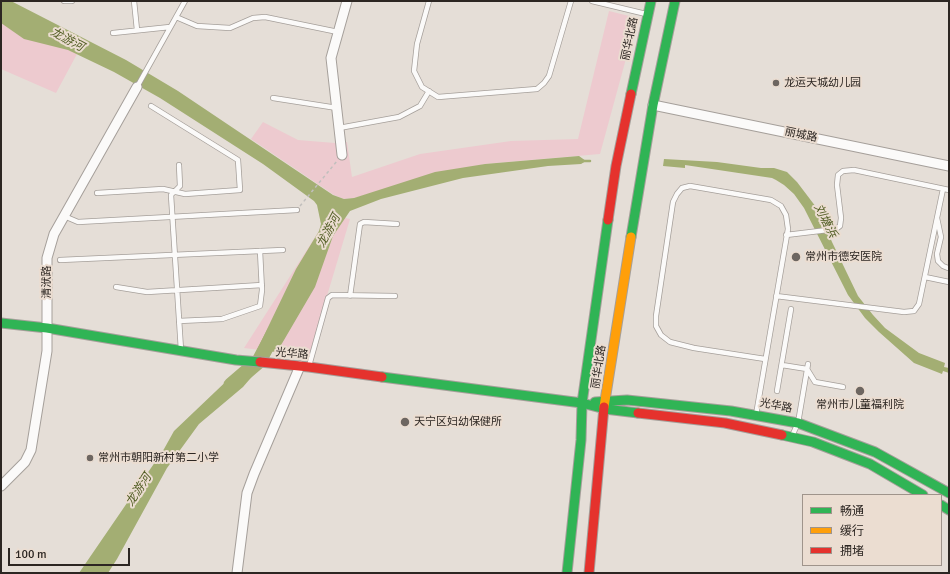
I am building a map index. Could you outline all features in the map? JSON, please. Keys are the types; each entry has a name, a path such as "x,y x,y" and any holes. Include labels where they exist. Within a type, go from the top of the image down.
{"main road":[{"name":"丽华北路","path":"589,573 606,405 603,343 616,166 651,1"},
{"path":"653,105 675,1"},
{"name":"丽华北路","path":"567,573 581,440 582,403 603,343 642,165 653,105"},
{"name":"光华路","path":"1,323 47,328 236,360 305,367 606,405 725,423 813,442 870,464 921,494"},
{"name":"光华路","path":"606,405 627,400 731,410 798,423 875,452 949,493"}],"street":[{"path":"342,155 331,58 347,1"},
{"name":"清洑路","path":"1,486 26,462 31,450 47,351 47,258 54,234 137,87"},
{"name":"丽城路","path":"653,105 949,166"},
{"path":"237,573 248,493 254,474 305,367"}],"lane":[{"path":"64,1 72,1"},
{"path":"134,1 137,30"},
{"path":"137,87 184,1"},
{"path":"429,1 417,44 414,71 422,87 438,97 537,89 549,76 571,1"},
{"path":"592,1 648,14"},
{"path":"176,17 197,26 230,28 253,18 265,17 338,32"},
{"path":"113,33 170,27"},
{"path":"339,128 399,117 420,106 429,91"},
{"path":"273,98 337,108"},
{"path":"97,193 163,189 185,194 240,190 238,160 151,106"},
{"path":"179,165 180,186 171,196 181,350"},
{"path":"786,235 836,230 840,226 841,218 837,185 838,175 843,171 854,170 949,190"},
{"path":"756,415 788,229 786,215 781,206 771,200 690,186 682,188 677,194 674,202 656,316 656,326 661,335 670,342 694,348 765,359"},
{"path":"776,296 851,307 904,312 914,311 919,304 943,189"},
{"path":"64,216 78,222 296,210"},
{"path":"937,217 941,237 937,254 938,261 943,266 948,268"},
{"path":"350,296 360,224 364,222 397,224"},
{"path":"60,260 283,250"},
{"path":"179,321 222,319 260,306 262,285 260,251"},
{"path":"925,277 949,282"},
{"path":"116,287 147,292 262,285"},
{"path":"305,367 328,298 332,295 395,296"},
{"path":"777,391 791,309"},
{"path":"792,437 798,423 808,364"},
{"path":"782,365 807,369 815,382 843,387"}],"path":[{"path":"306,199 342,155"}],"shaded area":[{"path":"1,10 77,54 56,93 1,69"},
{"path":"609,11 633,17 636,22 600,154 485,164 354,198 344,199 334,195 251,139 263,122 298,140 335,143 347,142 352,177 420,154 511,141 578,139"},
{"path":"319,212 350,219 309,356 244,348 319,231 321,224"}],"water":[{"path":"1,1 11,1 126,60 178,91 333,195 344,199 354,198 435,172 485,164 579,156 586,161 581,164 548,166 463,178 381,199 350,211 333,236 315,287 277,352 257,350 296,269 319,231 321,224 317,205 314,201 263,164 160,98 114,72 68,50 24,39 1,23"},
{"path":"664,159 717,162 761,168 774,168 787,172 797,182 819,211 858,296 873,315 885,328 919,353 945,363 944,367 949,368 949,373 943,371 942,374 914,363 865,318 848,295 804,208 794,194 784,185 772,178 685,165 685,168 663,166"},
{"path":"236,372 255,373 243,387 199,424 167,468 108,573 79,573 164,449 174,431"}],"waterway":[{"path":"583,161 590,161"},
{"name":"龙游河","path":"231,385 259,361 274,333"}],"traffic: fast":[{"path":"631,94 651,1"},
{"path":"631,237 653,105 675,1"},
{"path":"567,573 581,440 582,403 608,220"},
{"path":"1,323 47,328 236,360 260,362"},
{"path":"382,377 582,403 605,409 638,413"},
{"path":"595,402 627,400 731,411 798,423 875,452 949,493"},
{"path":"782,435 813,442 870,464 921,494"},
{"path":"942,506 949,510"}],"traffic: slow":[{"path":"604,407 631,237"}],"traffic: jam":[{"path":"608,220 616,166 631,94"},
{"path":"260,362 382,377"},
{"path":"589,573 604,407"},
{"path":"638,413 725,423 782,435"}],"place":[{"name":"龙运天城幼儿园","path":"776,83"},
{"name":"常州市德安医院","path":"796,257"},
{"name":"常州市儿童福利院","path":"860,391"},
{"name":"天宁区妇幼保健所","path":"405,422"},
{"name":"常州市朝阳新村第二小学","path":"90,458"}],"water label":[{"name":"刘塘浜","path":"825,221"}]}
